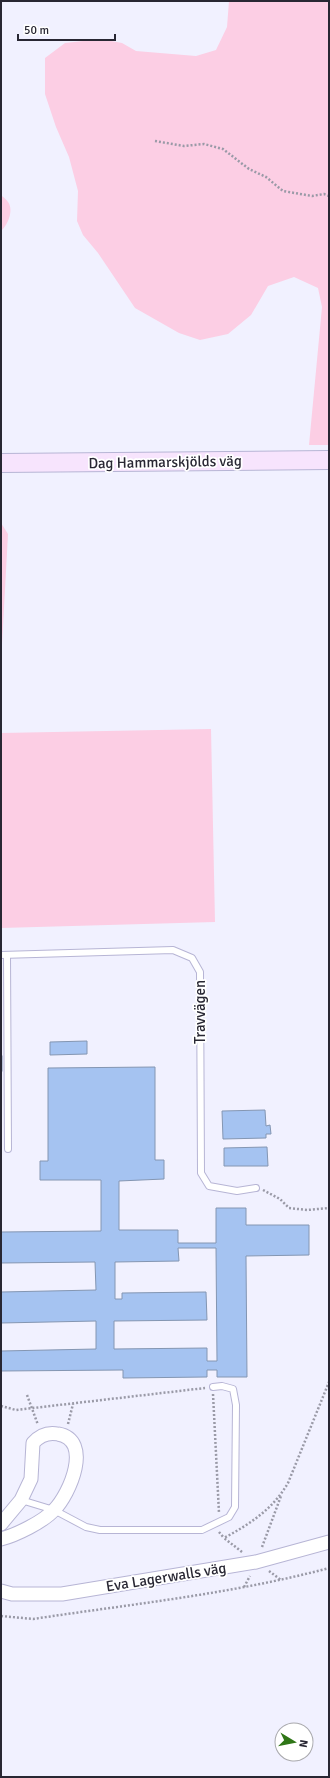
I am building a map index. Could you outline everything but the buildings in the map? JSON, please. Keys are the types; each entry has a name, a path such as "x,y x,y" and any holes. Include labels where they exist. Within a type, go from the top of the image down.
{"main road":[{"name":"Dag Hammarskjölds väg","path":"1,463 329,460"}],"street":[{"path":"1,1524 21,1500 31,1478 34,1443 42,1435 52,1433 65,1435 73,1443 77,1457 71,1486 54,1510 20,1533 1,1539"},
{"name":"Eva Lagerwalls väg","path":"1,1591 12,1594 62,1594 256,1562 329,1542"}],"lane":[{"name":"Travvägen","path":"4,955 173,950 192,958 200,972 201,1173 209,1186 237,1191 256,1188"},
{"path":"4,955 8,1149"},
{"path":"21,1500 54,1510 81,1525 100,1530 202,1530 229,1517 235,1507 236,1405 233,1389 222,1386 213,1387"}],"path":[{"path":"155,141 184,146 204,144 223,149 249,169 266,177 283,191 312,196 324,194 329,196"},
{"path":"256,1188 269,1192 280,1199 289,1208 307,1210 329,1208"},
{"path":"244,1588 329,1382"},
{"path":"1,1406 16,1410 213,1387 218,1529 224,1538 282,1580"},
{"path":"27,1395 42,1435"},
{"path":"65,1435 73,1404"},
{"path":"224,1538 249,1525 270,1507 282,1494"},
{"path":"1,1616 33,1618 244,1588 329,1568"}],"shaded area":[{"path":"229,1 329,1 329,445 309,445 322,307 318,288 294,277 268,286 251,315 228,334 200,340 179,333 135,308 98,253 83,235 77,221 78,191 69,157 56,127 45,94 45,58 65,43 101,39 122,43 136,51 196,56 216,50 227,27"},
{"path":"1,195 10,205 10,213 8,221 1,231"},
{"path":"1,523 8,534 1,663"},
{"path":"211,729 215,922 1,928 1,733"}]}
